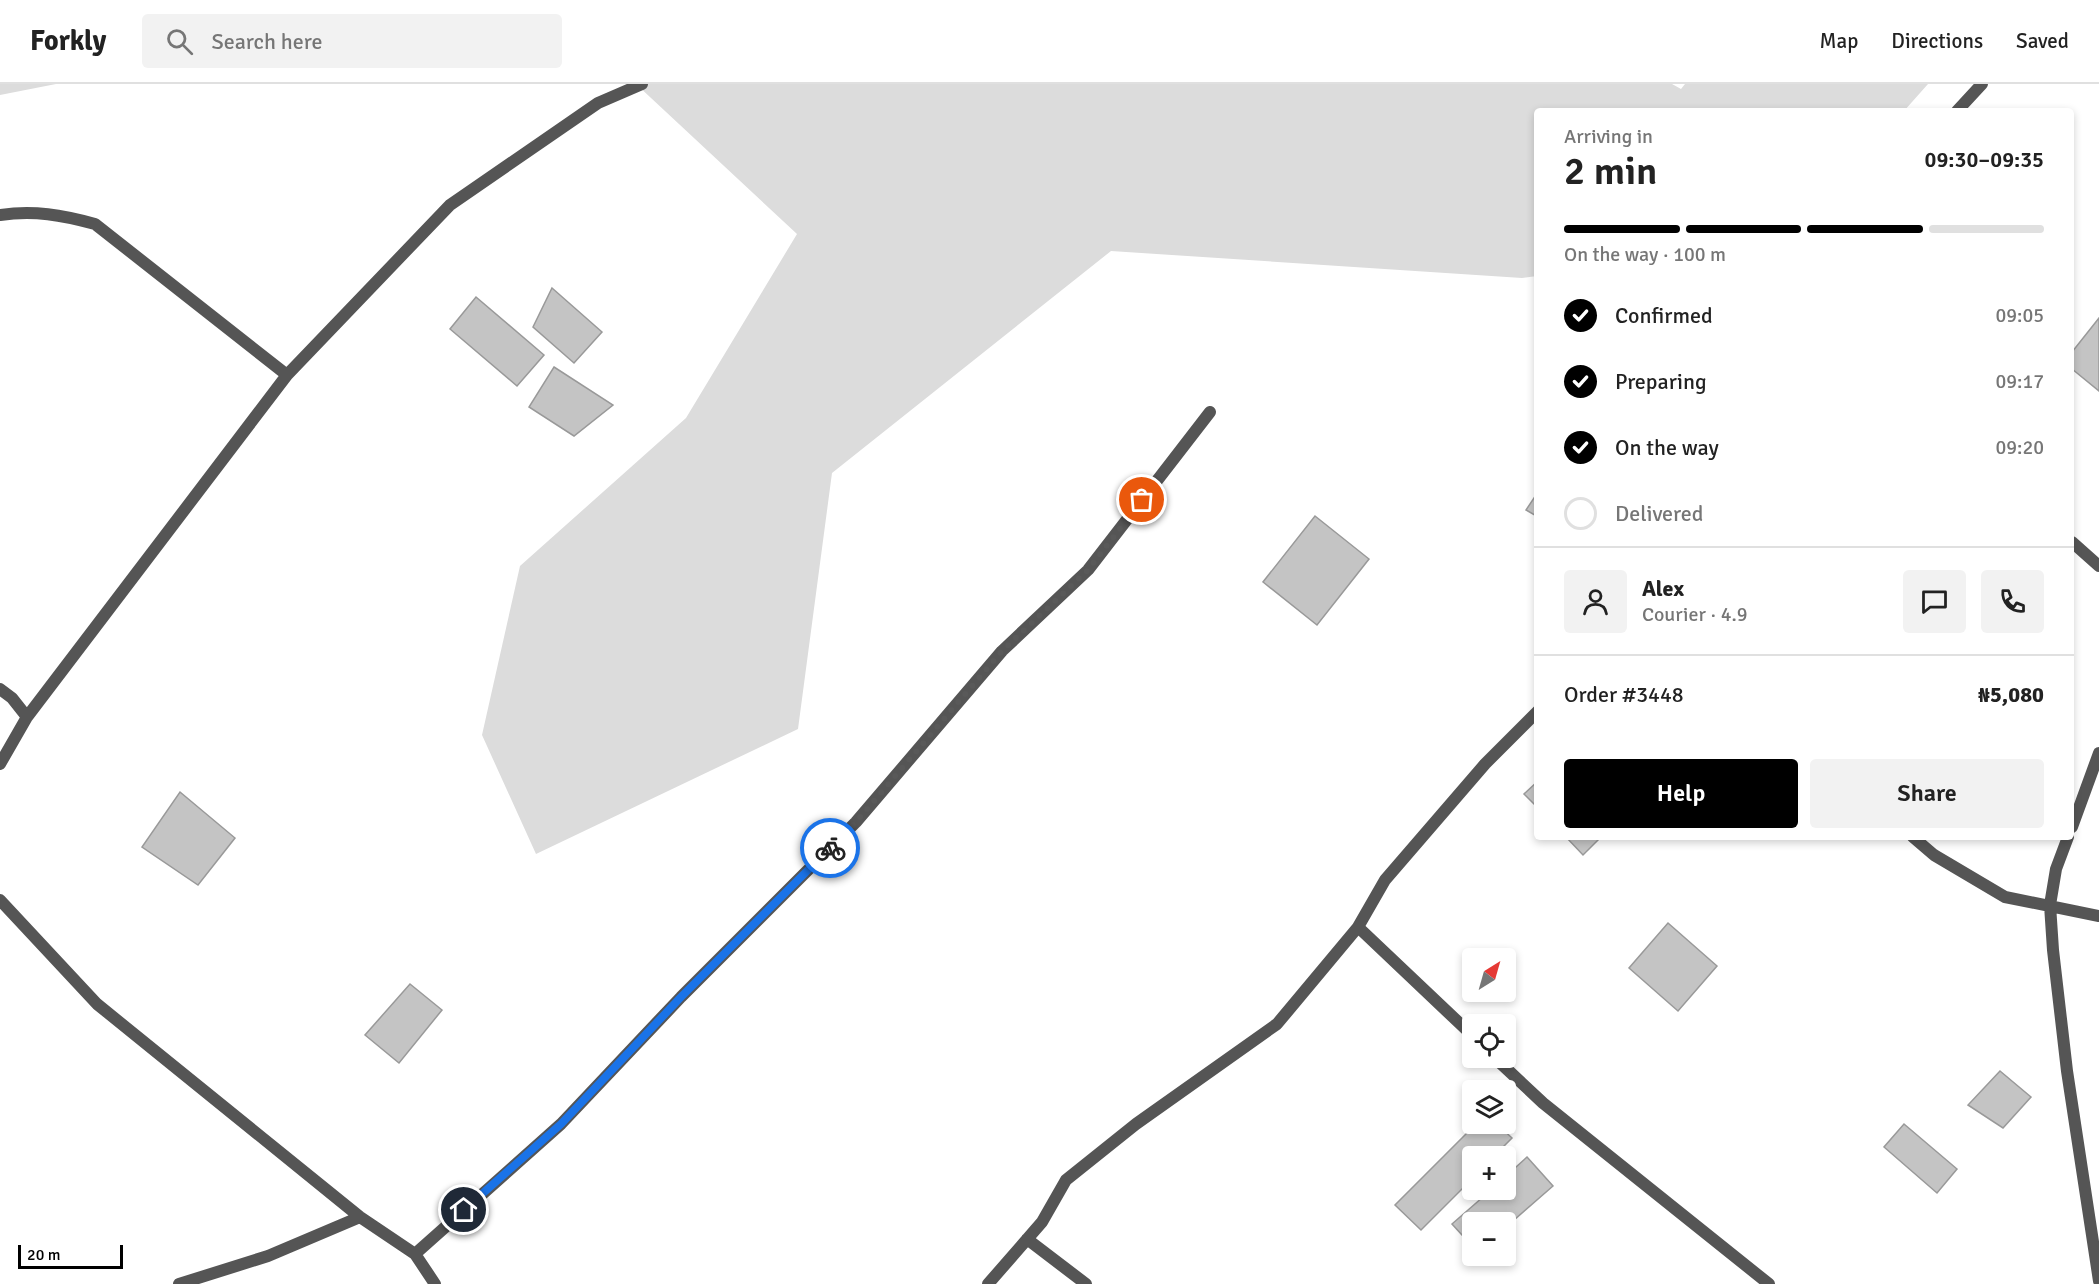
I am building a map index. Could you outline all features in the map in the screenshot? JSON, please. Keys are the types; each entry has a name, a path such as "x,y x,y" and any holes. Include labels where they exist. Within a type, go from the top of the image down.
{"street":[{"path":"0,764 27,717 287,375 450,205 598,103 642,84"},
{"path":"1960,108 1982,84"},
{"path":"0,215 27,211 63,215 95,224 287,375"},
{"path":"415,1254 561,1124 681,997 856,822 1002,651 1088,570 1210,412"},
{"path":"2074,544 2099,566"},
{"path":"0,689 12,698 27,717"},
{"path":"988,1284 1042,1222 1066,1180 1136,1124 1277,1024 1358,927 1385,880 1485,764 1534,715"},
{"path":"2074,822 2099,753"},
{"path":"1916,840 1934,855 2005,897 2050,904 2099,916"},
{"path":"2067,840 2056,868 2050,904 2067,1071 2099,1281"},
{"path":"0,900 97,1004 360,1217 415,1254 435,1284"},
{"path":"1358,927 1462,1026"},
{"path":"1506,1068 1543,1103 1769,1284"},
{"path":"179,1284 268,1256 360,1217"},
{"path":"1027,1239 1086,1284"}],"shaded area":[{"path":"0,84 56,84 0,95"},
{"path":"636,84 1672,84 1681,89 1685,84 1928,84 1907,108 1534,108 1534,276 1522,278 1111,251 832,473 798,729 536,854 482,735 520,566 686,418 797,234"}],"building":[{"path":"552,288 602,332 574,363 533,327"},
{"path":"476,297 544,355 517,386 450,329"},
{"path":"2099,318 2099,391 2074,371 2074,349"},
{"path":"554,367 613,405 574,436 529,407"},
{"path":"1534,498 1534,515 1526,510"},
{"path":"1315,516 1369,559 1317,625 1263,582"},
{"path":"1534,785 1534,804 1524,794"},
{"path":"180,792 235,838 198,885 142,847"},
{"path":"1569,840 1598,840 1583,855"},
{"path":"1668,923 1717,966 1678,1011 1629,968"},
{"path":"410,984 442,1010 399,1063 365,1035"},
{"path":"2000,1071 2031,1097 2003,1128 1968,1105"},
{"path":"1904,1124 1957,1169 1937,1193 1884,1147"},
{"path":"1466,1134 1508,1134 1512,1138 1504,1146 1462,1146 1462,1189 1421,1230 1395,1205"},
{"path":"1527,1157 1553,1186 1516,1218 1516,1212 1466,1212 1480,1200 1516,1200 1516,1167"},
{"path":"1462,1215 1462,1235 1452,1224"}],"way so far":[{"path":"830,848 856,822 1002,651 1088,570 1142,500"}],"route":[{"path":"464,1210 561,1124 681,997 830,848"}]}
